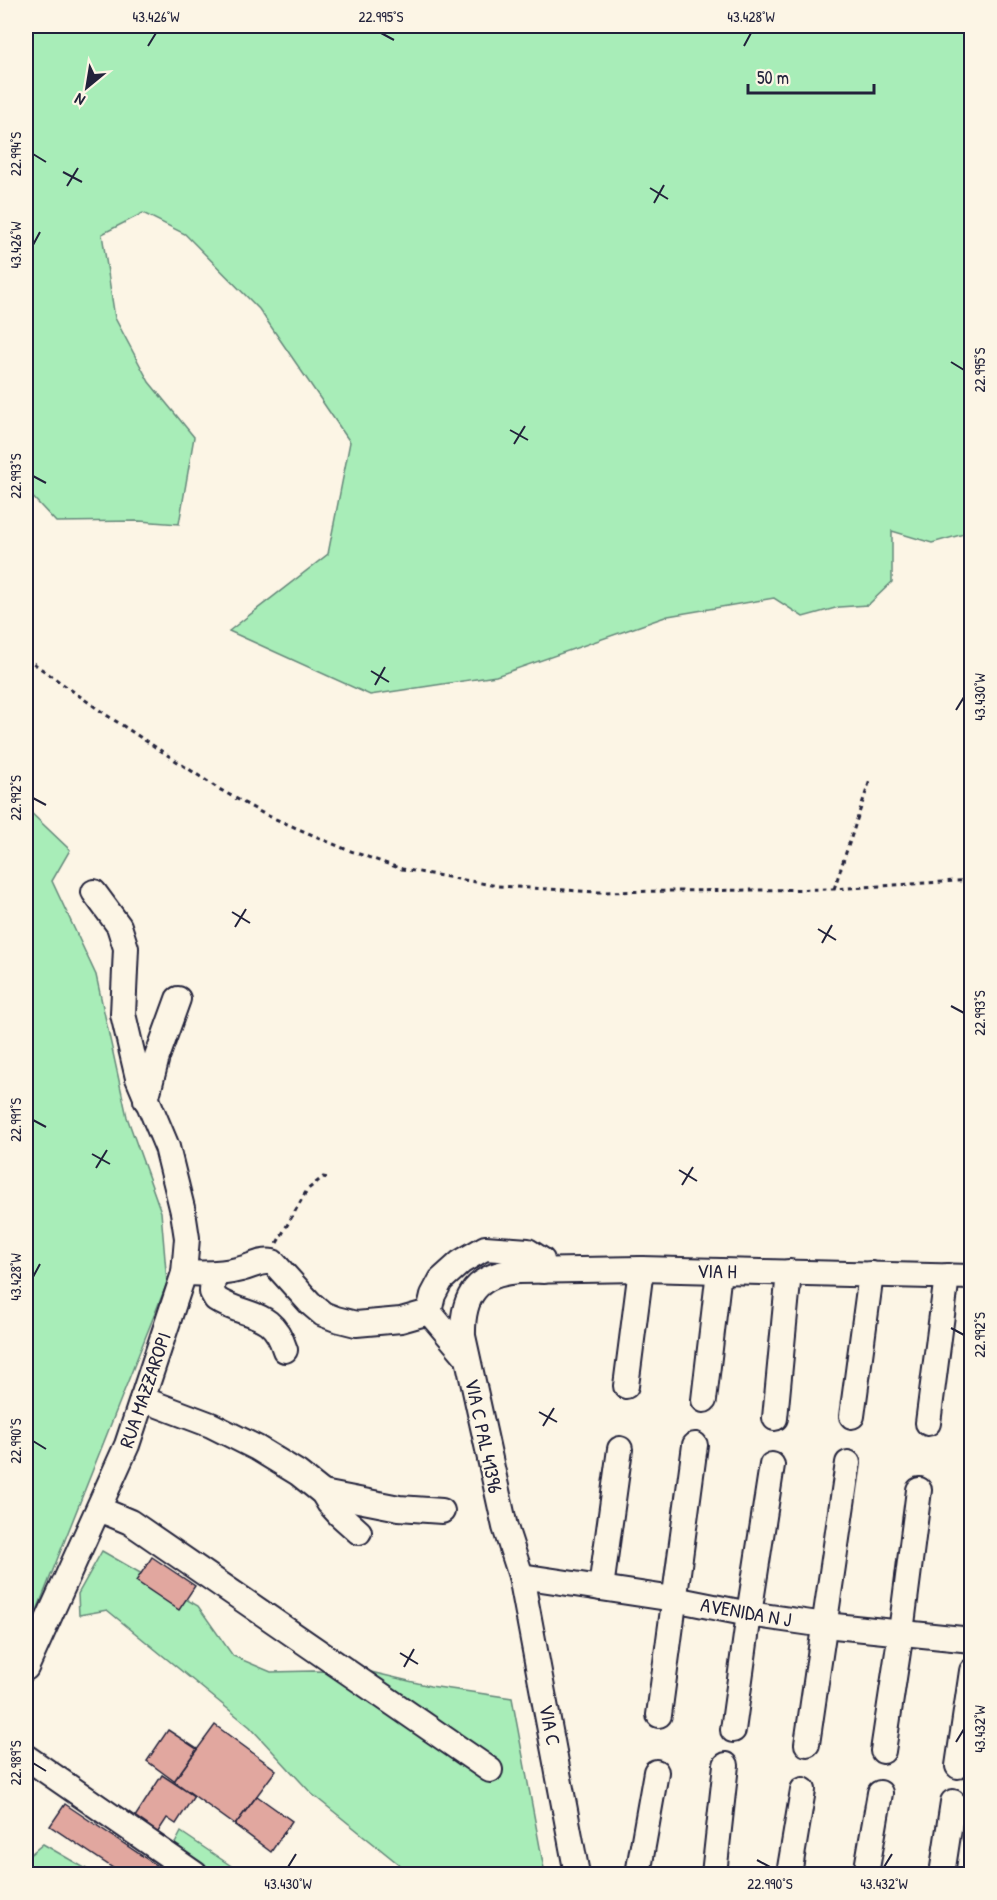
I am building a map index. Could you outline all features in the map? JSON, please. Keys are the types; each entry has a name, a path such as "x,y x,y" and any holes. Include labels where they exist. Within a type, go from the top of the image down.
{"street":[{"name":"RUA MAZZAROPI","path":"26,1668 127,1445 184,1273 187,1257 183,1212 167,1147 138,1078 123,1014 126,948 119,926 94,892"},
{"path":"146,1100 157,1057 178,999"},
{"path":"429,1312 433,1295 441,1280 461,1262 484,1248 528,1251 542,1260 543,1270"},
{"path":"184,1273 213,1274 241,1269 265,1260 273,1262 323,1314 336,1319 356,1324 401,1320 429,1312"},
{"path":"626,1386 641,1269"},
{"name":"VIA H","path":"471,1295 489,1276 504,1272 543,1270 641,1269 972,1276"},
{"path":"704,1400 719,1271"},
{"path":"775,1418 789,1272"},
{"path":"213,1274 212,1292 216,1299 271,1323 281,1336 285,1350"},
{"path":"852,1416 871,1274"},
{"path":"928,1423 947,1276"},
{"name":"VIA C PAL 41396","path":"471,1295 466,1303 463,1336 505,1527 521,1576"},
{"path":"429,1312 467,1357"},
{"path":"142,1399 211,1425 257,1448 298,1473 323,1493 339,1514 359,1532"},
{"path":"659,1715 695,1446"},
{"path":"601,1588 620,1449"},
{"path":"807,1744 848,1463"},
{"path":"733,1730 772,1465"},
{"path":"882,1751 901,1632 919,1490"},
{"path":"323,1493 399,1508 442,1511"},
{"path":"99,1509 130,1522 490,1770"},
{"name":"AVENIDA N J","path":"521,1576 825,1625 972,1640"},
{"name":"VIA C","path":"521,1576 577,1875"},
{"path":"958,1766 972,1671"},
{"path":"26,1757 195,1875"},
{"path":"714,1875 726,1765"},
{"path":"638,1875 656,1772"},
{"path":"789,1875 803,1790"},
{"path":"866,1875 880,1793"},
{"path":"942,1875 953,1802"}],"path":[{"path":"26,658 105,714 219,789 264,814 345,849 402,869 498,886 597,892 834,889 972,880"},
{"path":"834,889 870,780"},
{"path":"265,1260 307,1190 322,1177 329,1178"}],"green space":[{"path":"26,26 971,26 971,532 932,543 892,531 892,582 868,605 839,607 803,617 774,598 668,616 496,676 370,695 229,631 328,554 350,442 259,309 185,234 143,213 102,234 115,318 149,382 194,437 179,524 139,521 56,522 26,490"},
{"path":"26,808 70,850 52,881 96,975 127,1117 161,1212 167,1283 26,1638"},
{"path":"102,1551 198,1606 233,1656 271,1672 371,1672 430,1686 512,1698 545,1874 411,1874 312,1794 250,1727 107,1610 79,1615 78,1594"},
{"path":"181,1832 243,1874 159,1874"},
{"path":"43,1844 95,1874 26,1874 26,1858"}],"building":[{"path":"152,1557 195,1586 179,1610 136,1581"},
{"path":"215,1725 276,1770 235,1825 174,1781"},
{"path":"168,1730 197,1749 174,1781 147,1761"},
{"path":"162,1775 194,1796 176,1824 167,1818 154,1838 131,1823"},
{"path":"257,1796 292,1821 271,1852 235,1825"},
{"path":"65,1804 157,1866 151,1874 122,1874 50,1826"}]}
